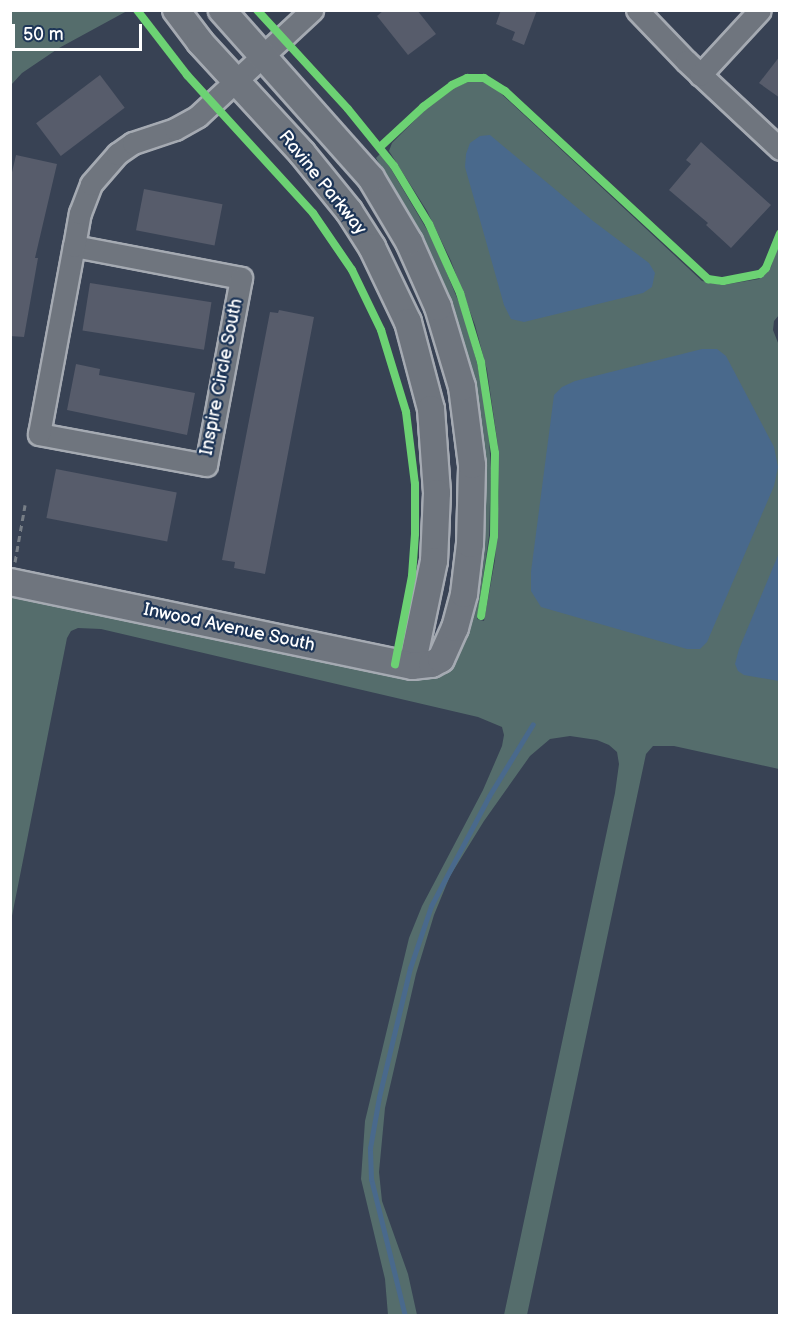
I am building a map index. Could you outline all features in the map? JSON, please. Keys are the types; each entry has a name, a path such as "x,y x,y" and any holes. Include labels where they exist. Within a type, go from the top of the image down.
{"street":[{"name":"Ravine Parkway","path":"176,10 236,82 308,160 354,217 394,289 414,340 432,421 437,493 434,561 412,666"},
{"name":"Ravine Parkway","path":"222,10 348,150 382,195 425,274 452,346 467,417 473,500 464,594 458,620 445,654"},
{"name":"Inspire Circle South","path":"74,246 241,278 206,465 39,434 74,246 88,190 112,159 133,143 194,119 312,10"},
{"path":"637,10 700,75 780,149"},
{"path":"700,75 760,10"},
{"name":"Inwood Avenue South","path":"11,582 412,666 432,664 445,654"}],"path":[{"path":"11,582 25,505"}],"green space":[{"path":"11,10 127,11 59,48 22,73 11,85"},
{"path":"468,82 483,82 495,88 702,281 723,285 759,279 771,267 779,243 779,315 774,321 773,330 780,348 779,769 674,746 653,746 646,754 527,1315 504,1315 615,793 619,764 617,752 609,745 597,740 570,736 550,739 530,756 484,821 450,876 434,915 416,974 385,1108 379,1172 382,1201 408,1274 417,1315 388,1315 385,1279 361,1179 365,1121 409,938 422,906 483,790 502,746 504,735 502,727 478,717 101,629 78,628 71,631 67,638 11,921 11,593 415,678 437,677 449,669 456,659 467,627 477,570 436,272 409,214 376,158 380,154 391,169 433,240 462,310 477,363 487,415 491,468 489,536 477,619 484,621 495,560 499,492 498,446 487,370 475,325 451,261 427,211 389,151 392,143 426,109 454,88"}],"water":[{"path":"490,135 593,221 649,263 655,273 652,287 643,293 524,322 511,319 504,305 465,167 470,143 480,136"},
{"path":"702,349 717,349 726,356 774,447 778,467 774,486 707,642 700,649 687,649 541,607 531,591 531,572 554,395 562,387 575,381"},
{"path":"779,553 779,681 744,675 738,671 735,664 739,649"}],"building":[{"path":"384,10 417,10 436,34 408,55 377,16"},
{"path":"501,10 537,10 524,45 512,40 515,32 496,24"},
{"path":"780,56 780,98 759,83"},
{"path":"100,75 125,108 61,156 36,123"},
{"path":"701,142 771,205 731,248 706,225 708,223 669,190 691,164 686,160"},
{"path":"16,155 57,164 35,258 38,258 24,337 10,336 10,181"},
{"path":"144,189 223,204 215,245 136,230"},
{"path":"90,283 211,302 204,350 82,330"},
{"path":"279,310 314,317 265,574 234,568 235,562 222,560 270,312 278,313"},
{"path":"76,364 100,369 99,375 195,393 187,435 67,410"},
{"path":"56,469 177,492 167,542 46,518"}],"waterway":[{"path":"405,1316 371,1179 370,1148 379,1097 410,968 431,906 489,796 533,724"}],"cycle path":[{"path":"137,10 187,75 313,213 352,270 381,330 406,412 415,484 412,576 395,664"},
{"path":"257,10 348,109 394,166 429,224 460,293 481,362 495,453 494,536 481,616"},
{"path":"380,147 423,107 452,85 467,78 484,78 505,91 708,279 723,281 760,274 766,268 780,234"}]}
